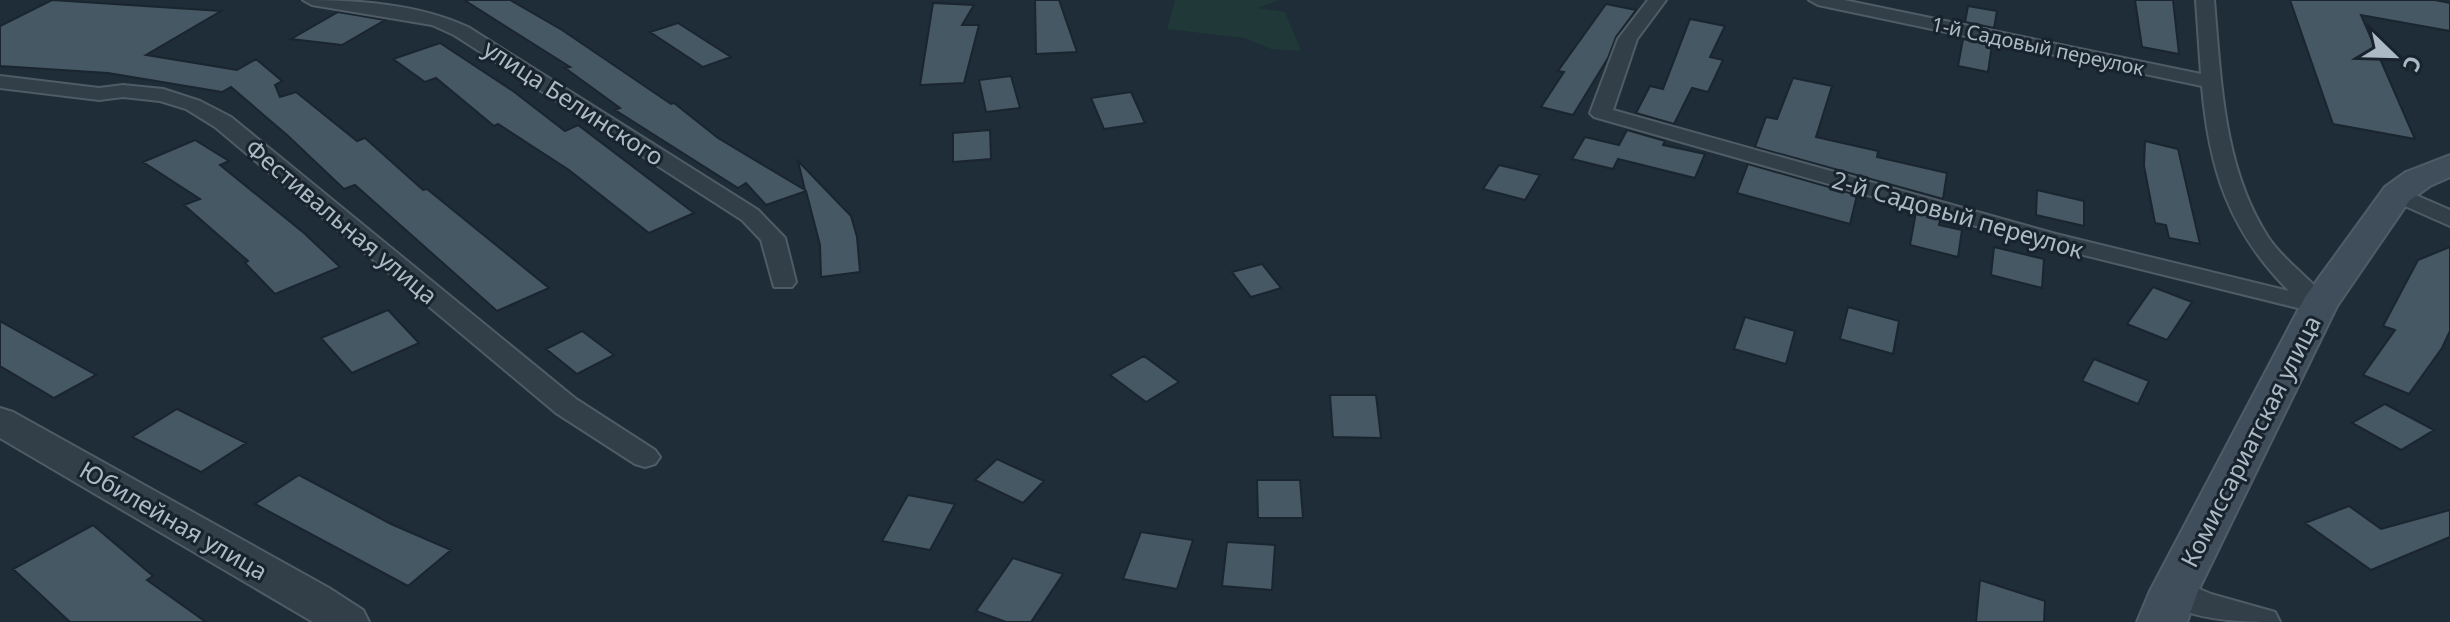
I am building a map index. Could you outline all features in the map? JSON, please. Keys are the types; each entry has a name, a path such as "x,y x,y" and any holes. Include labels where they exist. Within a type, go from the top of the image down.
{"main road":[{"path":"2318,305 2397,194 2418,179 2450,165"},
{"name":"Комиссариатская улица","path":"2168,607 2318,305"}],"street":[{"name":"улица Белинского","path":"312,0 437,20 486,44 750,215 773,238 783,282"},
{"name":"2-й Садовый переулок","path":"1657,0 1628,39 1601,113 2018,232 2213,283 2318,305"},
{"name":"1-й Садовый переулок","path":"1818,0 2211,82"},
{"name":"Комиссариатская улица","path":"2205,0 2211,82 2231,191 2260,243 2318,305"},
{"name":"Фестивальная улица","path":"0,82 99,94 123,91 163,95 223,122 566,406 645,457"},
{"path":"2397,194 2450,219"},
{"name":"Юбилейная улица","path":"0,421 314,600 347,622"},
{"path":"2168,607 2202,604 2263,622"}],"green space":[{"path":"1175,0 1279,0 1258,8 1285,12 1301,51 1271,49 1245,38 1167,29"}],"building":[{"path":"52,0 221,11 146,55 237,70 256,59 282,81 275,85 280,97 296,92 357,141 365,138 423,190 427,189 549,288 497,311 355,185 344,189 231,87 222,92 108,73 0,66 0,26"},
{"path":"464,0 510,0 562,30 671,104 674,103 718,138 805,190 798,161 851,216 857,237 860,272 821,277 820,245 806,191 766,205 746,183 738,188 615,110 620,108 565,68 570,67"},
{"path":"1035,0 1059,0 1077,52 1036,54"},
{"path":"2135,0 2173,0 2179,54 2142,47"},
{"path":"2290,0 2435,0 2450,3 2450,31 2361,15 2415,139 2333,124"},
{"path":"933,3 974,5 962,25 979,25 964,83 920,85"},
{"path":"1606,4 1636,10 1616,37 1608,58 1573,115 1541,107 1564,72 1558,71"},
{"path":"1968,6 1997,11 1994,28 1965,22"},
{"path":"338,12 385,20 342,45 291,39"},
{"path":"1690,19 1725,26 1710,57 1723,60 1708,92 1692,88 1674,124 1636,113 1650,86 1663,89"},
{"path":"678,23 731,57 703,67 650,32"},
{"path":"1963,39 1992,45 1988,72 1958,66"},
{"path":"440,43 513,91 565,131 578,125 694,213 649,233 569,170 498,124 494,126 436,78 425,82 393,59"},
{"path":"1011,76 1020,108 986,112 979,80"},
{"path":"1793,78 1832,86 1816,137 1878,151 1877,157 1947,173 1943,199 1755,147 1766,117 1777,119"},
{"path":"1131,92 1145,123 1104,129 1091,98"},
{"path":"990,130 991,159 953,162 953,133"},
{"path":"1627,130 1665,141 1663,145 1705,154 1695,178 1618,159 1613,169 1572,159 1585,137 1619,145"},
{"path":"195,140 229,161 220,165 304,233 340,267 275,294 245,263 248,261 184,205 200,199 143,162"},
{"path":"2145,141 2178,149 2200,244 2169,238 2166,225 2155,223 2144,166"},
{"path":"1748,164 1857,195 1850,224 1737,193"},
{"path":"1499,165 1540,175 1525,200 1483,189"},
{"path":"2037,190 2084,201 2084,226 2036,215"},
{"path":"1916,212 1940,219 1939,225 1962,230 1958,257 1910,245"},
{"path":"1994,247 2044,259 2042,288 1991,275"},
{"path":"2450,247 2450,331 2442,348 2409,394 2363,375 2395,330 2383,326 2418,260"},
{"path":"1262,264 1281,288 1251,297 1232,272"},
{"path":"2153,287 2192,302 2167,340 2127,324"},
{"path":"1848,307 1899,321 1893,354 1840,339"},
{"path":"388,310 419,343 352,373 321,338"},
{"path":"1745,317 1795,331 1786,364 1734,349"},
{"path":"0,321 96,375 54,398 0,366"},
{"path":"582,331 614,355 577,374 546,349"},
{"path":"1144,356 1179,382 1146,402 1110,375"},
{"path":"2094,359 2149,381 2138,404 2082,381"},
{"path":"1330,395 1376,395 1381,438 1333,437"},
{"path":"2385,404 2434,430 2401,450 2352,423"},
{"path":"177,409 246,443 201,472 132,437"},
{"path":"997,459 1044,481 1023,503 975,480"},
{"path":"299,475 391,524 451,550 408,586 255,504"},
{"path":"1257,480 1300,480 1303,518 1258,518"},
{"path":"908,495 955,504 930,550 882,541"},
{"path":"2349,506 2381,529 2450,510 2450,537 2371,570 2305,523"},
{"path":"93,525 153,576 147,580 206,622 70,622 13,569"},
{"path":"1141,532 1193,540 1177,589 1123,579"},
{"path":"1227,542 1275,545 1272,590 1222,586"},
{"path":"1013,558 1063,574 1031,622 1006,622 976,611"},
{"path":"1980,580 2045,601 2044,622 1976,622"}]}
